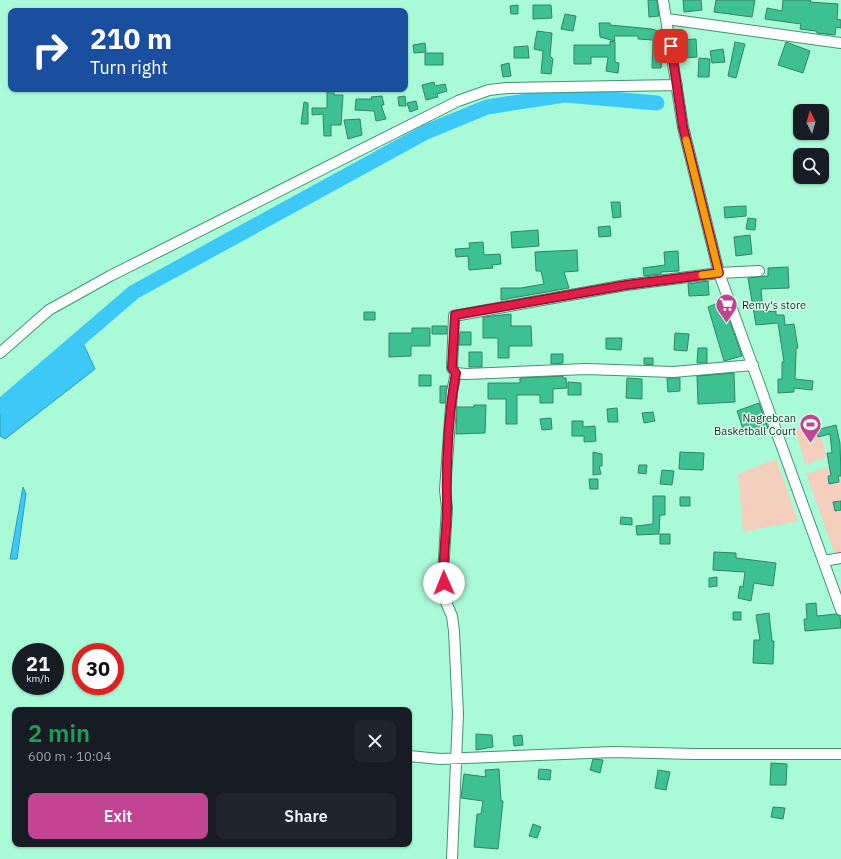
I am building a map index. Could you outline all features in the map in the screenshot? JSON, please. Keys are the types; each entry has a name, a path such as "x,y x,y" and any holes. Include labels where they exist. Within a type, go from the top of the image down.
{"street":[{"path":"663,0 683,127 719,273 841,610"},
{"path":"667,19 841,43"},
{"path":"0,352 49,310 104,280 458,101 489,90 506,88 677,85"},
{"path":"753,365 673,372 586,369 466,374 456,373 452,368 454,316 456,314 626,285 719,273 759,271"},
{"path":"452,859 458,758 458,714 454,631 452,616 445,600 443,574 447,508 445,490 452,392 456,373"},
{"path":"824,561 841,558"},
{"path":"412,756 427,759 613,752 694,754 841,754"}],"shaded area":[{"path":"817,421 827,457 805,465 795,428"},
{"path":"776,459 798,521 743,532 738,474"},
{"path":"841,463 841,554 835,555 806,474"}],"water":[{"path":"83,343 95,369 5,439 0,436 0,412"},
{"path":"23,487 26,494 17,559 10,559"}],"building":[{"path":"648,0 657,0 659,16 649,17"},
{"path":"683,0 701,0 702,10 684,12"},
{"path":"716,0 755,0 752,17 714,12"},
{"path":"783,0 811,0 810,2 838,4 837,19 841,20 841,28 836,27 835,35 817,33 816,31 800,29 801,24 765,19 767,8 782,11"},
{"path":"518,5 518,14 511,14 510,6"},
{"path":"533,5 551,5 552,18 533,19"},
{"path":"565,14 576,16 573,31 561,29"},
{"path":"599,23 610,23 610,25 652,29 661,32 663,45 661,68 652,68 653,40 638,39 638,36 614,36 615,41 600,37"},
{"path":"537,31 552,33 550,56 553,59 551,74 541,73 543,51 534,49"},
{"path":"696,39 697,57 684,58 682,40"},
{"path":"610,41 615,42 615,62 619,63 618,73 606,71 608,57 591,57 591,64 574,64 574,45 610,45"},
{"path":"735,42 745,44 736,78 728,76"},
{"path":"786,42 810,51 803,73 778,65"},
{"path":"425,43 426,52 414,53 413,45"},
{"path":"528,46 529,58 514,58 514,47"},
{"path":"723,49 725,62 712,63 710,51"},
{"path":"425,53 443,53 443,65 425,65"},
{"path":"699,58 710,59 709,77 698,77"},
{"path":"509,63 511,76 503,77 501,65"},
{"path":"434,82 435,86 445,84 447,91 437,94 438,97 426,100 422,85"},
{"path":"327,92 334,92 334,95 343,95 341,125 331,125 331,136 324,136 323,114 312,115 312,108 327,108"},
{"path":"382,96 384,105 381,105 386,119 376,121 374,111 355,110 356,99 372,99 371,97"},
{"path":"405,96 406,106 399,106 398,97"},
{"path":"416,101 418,109 410,112 407,103"},
{"path":"304,102 308,103 308,124 301,124"},
{"path":"360,119 362,135 348,139 344,120"},
{"path":"611,202 620,202 621,217 613,218"},
{"path":"746,206 746,216 725,218 724,207"},
{"path":"748,218 756,219 755,230 746,229"},
{"path":"610,226 611,236 599,237 598,227"},
{"path":"538,230 539,246 512,248 511,232"},
{"path":"750,235 752,254 736,256 734,237"},
{"path":"483,242 484,255 500,254 501,264 492,265 493,268 469,270 468,256 456,257 455,249 470,248 469,243"},
{"path":"577,250 578,271 564,272 569,288 501,300 501,288 521,288 544,284 541,271 536,271 535,252"},
{"path":"678,251 679,271 661,272 661,274 644,276 643,268 665,265 664,252"},
{"path":"788,267 789,288 761,289 763,312 776,311 776,315 784,315 785,325 794,324 798,348 796,349 795,379 813,381 812,390 794,388 794,392 778,393 778,379 782,379 782,362 784,362 778,323 756,325 748,278 768,276 768,268"},
{"path":"708,281 709,295 689,296 688,284"},
{"path":"718,303 724,317 728,316 742,356 724,361 708,307"},
{"path":"364,312 375,312 375,320 364,320"},
{"path":"511,314 511,326 531,326 532,346 509,346 509,358 498,358 498,338 483,338 483,317"},
{"path":"432,326 447,326 447,334 432,334"},
{"path":"412,328 430,328 430,346 411,346 411,356 389,357 389,333 412,333"},
{"path":"460,332 471,332 471,345 459,345"},
{"path":"675,333 689,334 687,351 674,350"},
{"path":"606,338 622,338 621,350 606,349"},
{"path":"698,348 707,348 707,363 697,363"},
{"path":"469,352 482,352 482,367 469,367"},
{"path":"551,354 563,354 563,363 551,364"},
{"path":"644,358 653,358 653,365 644,364"},
{"path":"734,373 735,402 698,404 697,376"},
{"path":"419,375 431,375 431,386 419,386"},
{"path":"563,376 563,378 566,378 567,388 553,389 553,403 540,403 540,395 517,395 517,424 506,424 506,399 488,399 488,383 520,383 520,378"},
{"path":"627,378 642,379 642,399 626,398"},
{"path":"667,378 680,378 680,391 668,392"},
{"path":"568,382 581,383 581,395 568,395"},
{"path":"440,386 447,386 445,403 440,403"},
{"path":"759,403 768,428 745,435 737,411"},
{"path":"474,405 486,405 485,433 456,434 457,407 474,407"},
{"path":"617,408 618,422 608,422 607,409"},
{"path":"653,412 655,421 644,423 642,413"},
{"path":"551,418 552,429 542,430 540,419"},
{"path":"572,421 583,421 583,427 595,426 596,441 584,442 584,436 572,436"},
{"path":"836,425 840,443 841,476 838,476 839,482 829,484 828,476 831,476 827,453 832,453 830,434 818,437 816,430"},
{"path":"593,452 602,454 602,466 599,466 601,474 593,475"},
{"path":"680,452 704,453 703,470 679,469"},
{"path":"639,465 647,465 646,474 638,473"},
{"path":"662,470 674,471 672,485 660,484"},
{"path":"589,479 598,479 598,489 590,489"},
{"path":"653,496 665,496 665,515 660,515 659,534 637,535 636,526 653,524"},
{"path":"680,497 690,497 690,506 680,506"},
{"path":"841,501 841,510 835,511 833,502"},
{"path":"621,517 632,518 632,525 620,524"},
{"path":"660,534 670,534 670,544 660,544"},
{"path":"714,552 736,553 736,558 776,563 773,586 754,583 751,601 738,598 740,586 743,587 745,572 713,570"},
{"path":"717,577 717,586 709,587 709,578"},
{"path":"816,603 817,616 836,614 840,616 841,628 805,631 804,619 807,619 806,604"},
{"path":"733,612 741,612 741,620 733,620"},
{"path":"769,613 772,641 774,641 773,664 753,663 754,640 760,640 756,615"},
{"path":"476,734 492,735 493,747 476,750"},
{"path":"522,735 523,745 514,746 513,736"},
{"path":"593,759 603,760 600,773 590,770"},
{"path":"771,763 787,764 786,785 770,785"},
{"path":"499,769 501,801 503,801 498,849 474,847 477,814 481,814 483,801 461,798 464,774 486,777 485,770"},
{"path":"539,769 551,770 550,780 538,779"},
{"path":"658,770 670,772 666,790 655,788"},
{"path":"773,807 785,808 783,819 771,817"},
{"path":"533,824 541,827 537,838 529,836"}],"waterway":[{"path":"0,407 134,292 426,132 487,107 565,95 657,103"}],"slow traffic":[{"path":"686,140 719,273 702,275"}],"place":[{"name":"Remy's store","path":"726,324"},
{"name":"Nagrebcan Basketball Court","path":"811,444"}],"route":[{"path":"444,583 444,534 447,508 445,490 452,392 456,373 452,368 455,315 626,285 719,273 683,127 671,46"}]}
